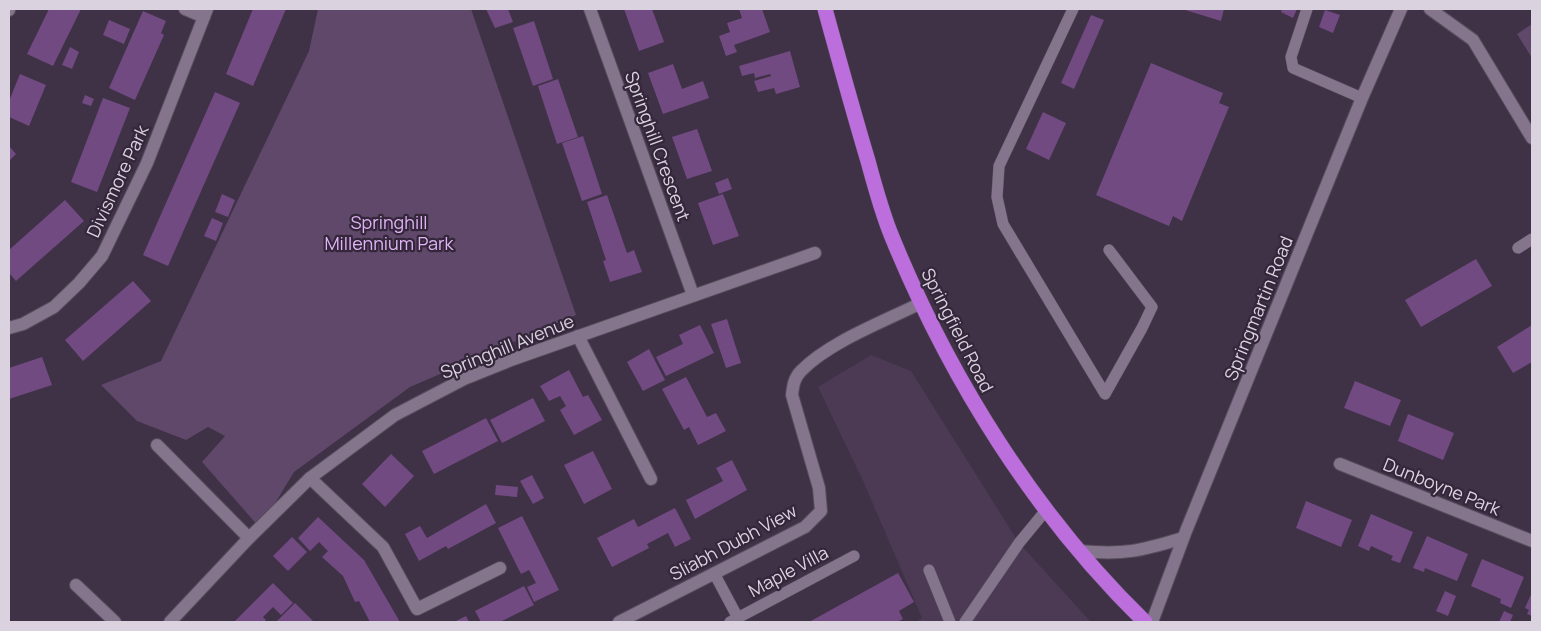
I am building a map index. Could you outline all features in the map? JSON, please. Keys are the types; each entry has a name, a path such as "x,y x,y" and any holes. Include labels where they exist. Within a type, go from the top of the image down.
{"highway":[{"name":"Springfield Road","path":"826,9 891,236 921,303 960,379 984,419 1047,509 1079,551 1145,622"}],"street":[{"path":"185,9 205,13"},
{"name":"Springhill Crescent","path":"590,9 693,295"},
{"name":"Springmartin Road","path":"1152,622 1183,538 1362,98 1401,9"},
{"path":"1430,9 1473,40 1532,138"},
{"name":"Divismore Park","path":"9,328 23,324 54,307 79,283 102,256 147,163 205,13"},
{"name":"Springhill Avenue","path":"170,622 249,538 310,478 395,415 430,396 510,360 815,253"},
{"name":"Sliabh Dubh View","path":"620,622 805,527 821,511 819,488 792,395 793,383 800,371 848,339 921,303"},
{"path":"578,336 651,479"},
{"path":"157,445 249,538"},
{"name":"Dunboyne Park","path":"1340,464 1532,541"},
{"path":"310,478 383,547 417,609 500,568"},
{"path":"1079,551 1109,554 1136,552 1183,538"},
{"path":"76,585 115,622"}],"lane":[{"path":"1073,9 999,166 997,197 1003,224 1105,394 1152,307 1109,250"},
{"path":"1307,9 1291,57 1293,68 1362,98"},
{"path":"1518,248 1532,239"},
{"path":"965,622 1019,543 1047,509"},
{"name":"Maple Villa","path":"714,573 734,620 854,556"},
{"path":"928,570 950,622"}],"shaded area":[{"path":"871,355 911,371 1019,543 1091,622 916,622 922,618 864,483 818,387"}],"green space":[{"name":"Springhill Millennium Park","path":"318,9 471,9 576,315 410,387 294,472 260,528 202,462 225,436 208,427 186,440 137,421 101,385 161,361 309,51"},
{"path":"1532,24 1532,58 1517,34"}],"building":[{"path":"49,9 81,9 53,66 27,54"},
{"path":"253,9 286,9 253,86 226,74"},
{"path":"486,9 508,9 513,22 495,28"},
{"path":"624,9 652,9 664,42 639,51"},
{"path":"739,9 762,9 770,32 734,45 737,52 726,56 719,36 730,32 727,23 742,18"},
{"path":"1182,9 1224,9 1221,21"},
{"path":"1282,9 1297,9 1293,18 1281,12"},
{"path":"1325,10 1340,15 1333,33 1319,27"},
{"path":"143,11 166,21 161,33 164,35 135,100 109,88"},
{"path":"1091,15 1104,20 1074,89 1061,83"},
{"path":"109,20 130,29 124,44 103,35"},
{"path":"534,21 553,79 533,86 513,28"},
{"path":"70,47 79,52 72,69 62,65"},
{"path":"790,51 800,87 776,94 774,88 758,92 754,81 771,76 770,74 755,78 754,73 742,76 739,66"},
{"path":"1151,63 1223,93 1219,103 1229,107 1182,221 1173,216 1169,226 1096,195"},
{"path":"673,64 682,89 703,81 709,98 663,114 648,73"},
{"path":"20,74 46,85 29,126 9,117 9,101"},
{"path":"558,79 578,137 557,144 538,86"},
{"path":"215,92 240,103 168,266 143,255"},
{"path":"85,95 94,99 91,106 82,103"},
{"path":"103,98 130,108 97,192 71,182"},
{"path":"1043,112 1066,123 1049,160 1026,149"},
{"path":"697,129 712,171 687,179 672,137"},
{"path":"583,136 602,194 582,201 562,143"},
{"path":"9,146 16,154 9,161"},
{"path":"728,178 732,189 719,194 715,183"},
{"path":"222,194 235,200 228,217 215,212"},
{"path":"723,194 739,236 713,245 698,203"},
{"path":"607,195 627,253 634,250 642,272 610,282 603,261 606,260 587,202"},
{"path":"65,200 84,221 16,281 9,273 9,250"},
{"path":"212,218 223,223 216,241 204,236"},
{"path":"1476,259 1492,286 1421,327 1405,300"},
{"path":"133,281 151,301 83,361 65,340"},
{"path":"727,319 741,363 726,368 711,324"},
{"path":"700,325 714,353 666,376 656,357 683,344 679,335"},
{"path":"1532,325 1532,362 1513,373 1497,347"},
{"path":"649,349 665,380 643,391 627,362"},
{"path":"42,357 52,385 9,399 9,368"},
{"path":"569,370 583,397 588,395 602,420 574,435 560,410 566,406 560,396 549,401 540,386"},
{"path":"686,377 707,417 716,413 726,431 698,445 689,427 684,430 662,389"},
{"path":"1355,381 1401,400 1390,426 1344,408"},
{"path":"533,398 545,421 502,443 490,420"},
{"path":"1408,414 1454,433 1443,460 1398,441"},
{"path":"486,418 498,441 434,474 422,451"},
{"path":"593,451 612,489 584,504 564,465"},
{"path":"391,454 414,476 385,507 362,484"},
{"path":"732,460 747,490 695,519 686,500 723,481 716,468"},
{"path":"532,475 544,498 533,504 520,481"},
{"path":"496,485 518,487 517,497 495,495"},
{"path":"1306,501 1352,520 1341,547 1296,528"},
{"path":"486,504 496,523 448,549 446,546 419,561 405,534 420,526 427,538"},
{"path":"675,508 691,539 675,547 668,533 647,544 649,548 612,567 597,538 634,519 638,527"},
{"path":"1371,514 1413,532 1400,563 1391,560 1393,556 1371,546 1369,551 1358,546"},
{"path":"522,516 559,590 534,602 527,587 536,583 529,570 521,574 498,528"},
{"path":"318,517 364,560 400,622 370,622 359,601 355,602 343,576 322,557 328,551 319,542 310,551 298,538"},
{"path":"1427,536 1468,554 1457,581 1425,568 1424,572 1413,568"},
{"path":"292,537 307,552 288,571 273,556"},
{"path":"1482,559 1524,577 1511,608 1500,603 1501,599 1471,586"},
{"path":"898,573 914,602 899,611 903,619 897,622 809,622"},
{"path":"273,583 293,603 281,615 273,607 263,617 266,620 264,622 234,622"},
{"path":"524,586 534,605 500,622 481,622 475,611"},
{"path":"1445,591 1456,596 1448,616 1436,611"},
{"path":"1532,592 1532,616 1527,614 1529,610 1525,608"},
{"path":"295,603 314,622 276,622"},
{"path":"1504,611 1513,615 1510,622 1499,622"},
{"path":"466,616 469,622 454,622"}]}
